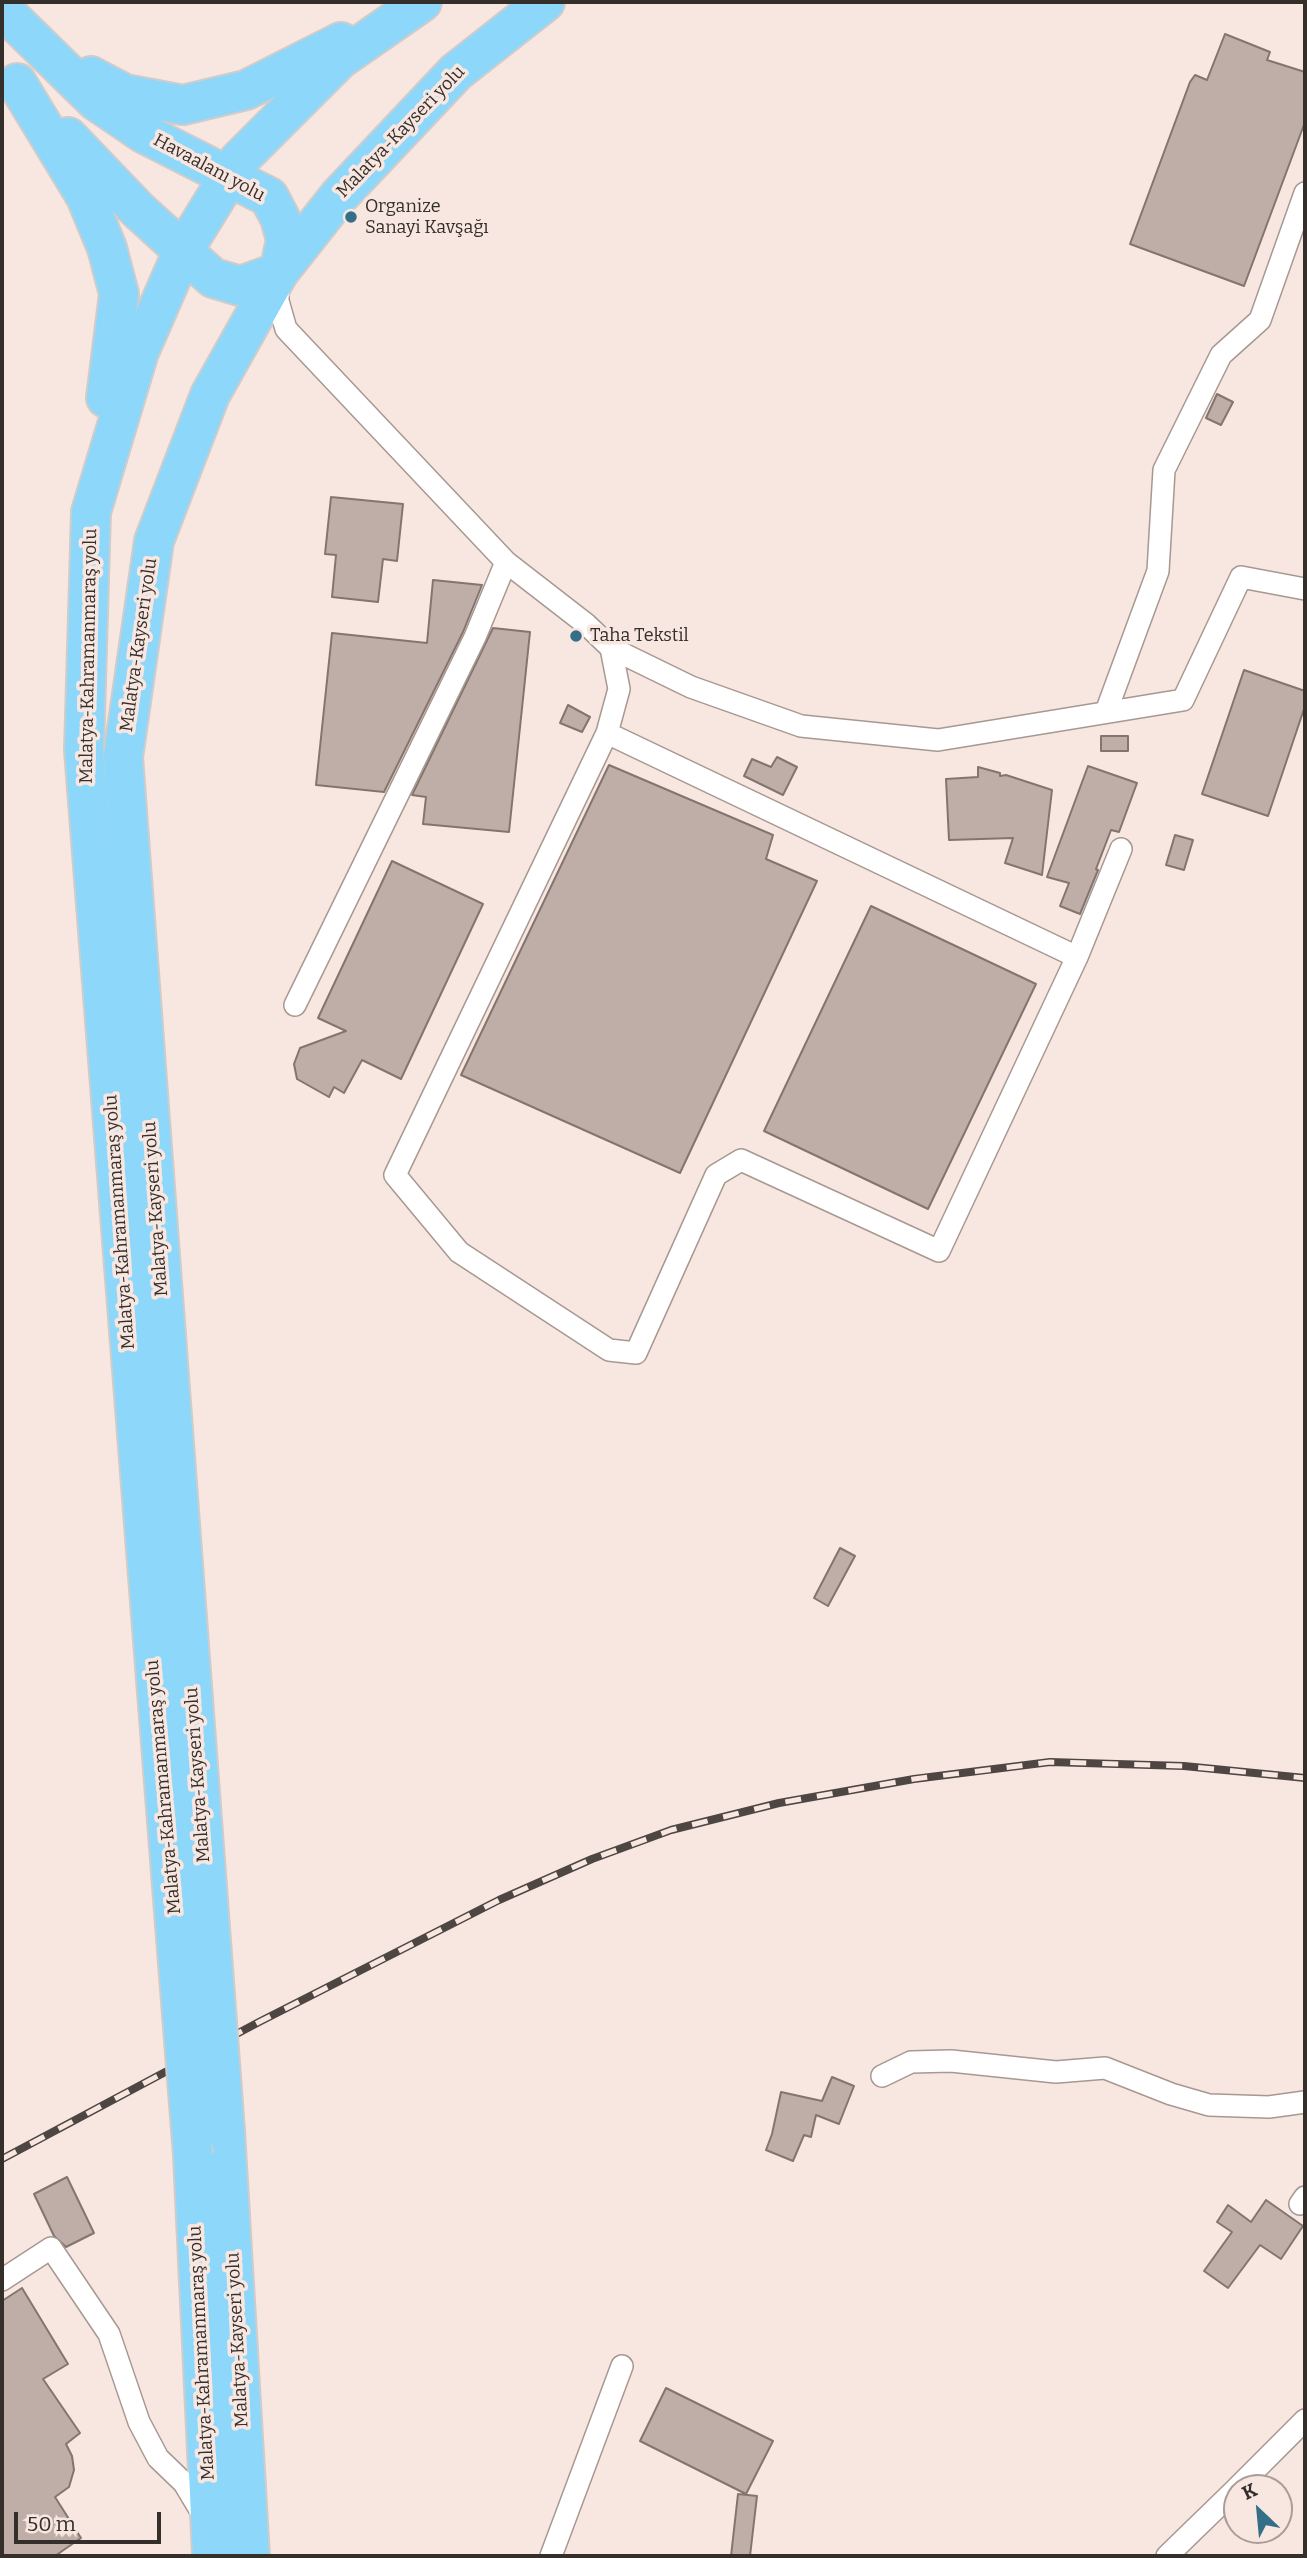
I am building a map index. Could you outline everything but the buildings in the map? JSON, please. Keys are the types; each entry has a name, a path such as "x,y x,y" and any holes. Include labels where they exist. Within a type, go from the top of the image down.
{"highway":[{"path":"50,55 125,94 183,105 246,90 421,2"},
{"name":"Malatya-Kahramanmaraş yolu","path":"211,2542 193,2155 199,2012 84,750 92,512 139,352 183,251 239,160 340,58 421,2"},
{"name":"Malatya-Kayseri yolu","path":"250,2556 225,2131 199,2012 123,757 153,541 210,395 279,272 339,196 456,72 545,2"},
{"name":"Havaalanı yolu","path":"2,9 96,101 143,133 269,197 286,240 279,272"},
{"path":"9,74 138,210 213,278 240,286 279,272"},
{"path":"9,74 86,197 107,248 119,295 92,512"}],"street":[{"path":"1106,712 1158,571 1164,470 1222,355 1260,320 1305,193"},
{"path":"279,272 278,301 286,330 506,562 586,624 611,648 691,687 801,726 938,740 1183,700 1241,577 1305,589"},
{"path":"295,1005 475,637 506,562"},
{"path":"611,648 619,689 607,733 395,1175 459,1252 609,1350 636,1353 716,1175 741,1160 939,1251 1077,957 1121,849"},
{"path":"607,733 1077,957"},
{"path":"882,2076 911,2062 951,2061 1056,2073 1105,2068 1171,2094 1209,2105 1269,2107 1305,2102"},
{"path":"2,2280 51,2248 109,2334 139,2422 158,2458 184,2483 211,2542"},
{"path":"551,2556 622,2366"},
{"path":"1251,2474 1305,2420"},
{"path":"1167,2556 1223,2502"}],"railway":[{"path":"2,2159 259,2022 499,1900 592,1859 671,1830 779,1803 914,1779 1050,1762 1184,1766 1305,1778"}],"place":[{"name":"Organize Sanayi Kavşağı","path":"351,217"},
{"name":"Taha Tekstil","path":"576,636"}]}
